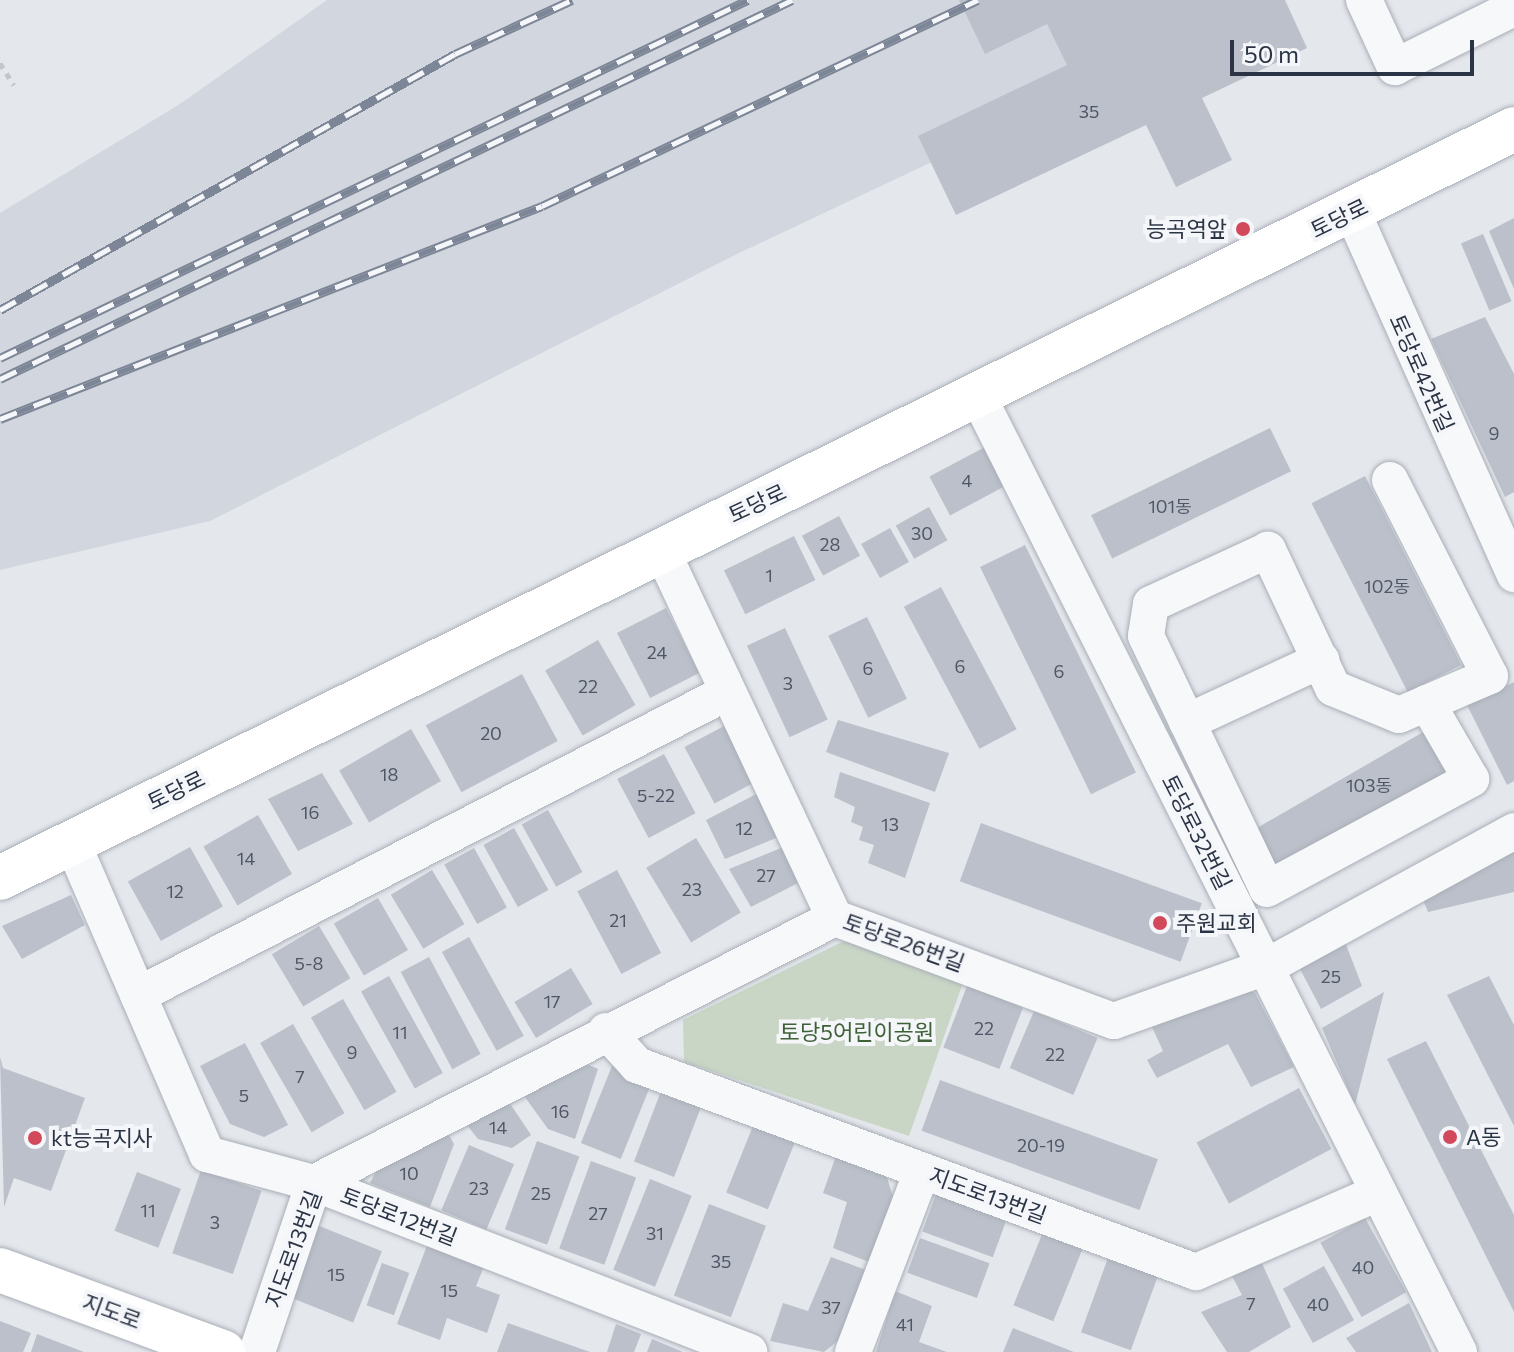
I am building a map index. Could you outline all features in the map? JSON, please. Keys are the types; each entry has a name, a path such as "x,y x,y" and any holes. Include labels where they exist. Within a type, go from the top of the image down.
{"main road":[{"name":"토당로","path":"0,878 661,549 979,398 1514,129"},
{"name":"지도로","path":"0,1270 223,1352"}],"street":[{"path":"1364,0 1395,67 1514,8"},
{"name":"토당로42번길","path":"1352,211 1504,528 1514,574"},
{"name":"토당로32번길","path":"979,398 1459,1352"},
{"path":"1390,480 1490,676 1427,703 1399,715 1333,688 1268,550 1151,604 1146,636 1267,889 1471,779 1427,703"},
{"name":"토당로26번길","path":"661,549 726,693 835,918 1114,1021 1266,967 1514,831"},
{"path":"1107,657 1146,636"},
{"path":"1187,722 1321,660"},
{"path":"138,995 726,693"},
{"name":"토당로12번길","path":"72,842 207,1154 314,1183 749,1352"},
{"name":"지도로13번길","path":"257,1352 314,1183 606,1031 835,918"},
{"name":"지도로13번길","path":"606,1031 637,1065 1196,1272 1378,1193"},
{"path":"853,1352 922,1171"}],"path":[{"path":"0,63 14,85"}],"shaded area":[{"path":"327,0 1275,0 739,253 210,521 0,570 0,213 180,104"}],"green space":[{"name":"토당5어린이공원","path":"844,941 965,977 909,1136 684,1062 683,1020"}],"building":[{"path":"959,0 1285,0 1307,48 1202,98 1232,160 1176,187 1146,125 956,215 918,136 1067,65 1047,24 985,54"},
{"path":"1514,218 1514,289 1489,231"},
{"path":"1483,234 1512,301 1489,311 1461,243"},
{"path":"1485,317 1514,374 1514,492 1505,497 1431,339"},
{"path":"1270,428 1291,471 1112,558 1091,515"},
{"path":"985,447 1006,486 950,515 929,477"},
{"path":"1365,476 1461,665 1408,692 1312,503"},
{"path":"929,507 947,540 914,559 896,525"},
{"path":"839,516 860,556 823,575 802,536"},
{"path":"890,528 909,562 880,578 861,544"},
{"path":"794,536 815,580 745,614 724,570"},
{"path":"1025,545 1136,772 1091,794 980,567"},
{"path":"941,587 1017,729 980,749 904,607"},
{"path":"666,608 699,673 650,698 617,633"},
{"path":"867,617 907,699 868,718 828,636"},
{"path":"785,628 828,720 790,737 747,646"},
{"path":"598,640 636,705 583,735 545,670"},
{"path":"522,674 558,741 461,792 426,725"},
{"path":"1514,682 1514,781 1507,785 1467,705"},
{"path":"838,720 949,753 935,792 826,752"},
{"path":"726,725 756,782 715,804 685,747"},
{"path":"411,729 441,781 369,822 339,770"},
{"path":"1425,731 1448,771 1277,870 1254,830"},
{"path":"664,754 695,813 649,838 617,779"},
{"path":"840,772 930,803 905,878 868,863 874,845 859,840 863,827 851,822 855,807 834,797"},
{"path":"322,773 353,824 298,851 268,799"},
{"path":"762,791 781,836 725,859 706,820"},
{"path":"548,810 582,872 556,887 522,825"},
{"path":"258,815 292,874 237,905 203,846"},
{"path":"981,823 1202,903 1181,962 960,881"},
{"path":"514,828 548,890 518,907 483,845"},
{"path":"696,838 741,913 691,942 646,868"},
{"path":"1514,844 1514,892 1428,912 1422,897"},
{"path":"786,846 802,881 751,907 729,869"},
{"path":"190,847 223,906 161,941 128,881"},
{"path":"474,848 507,907 477,924 444,864"},
{"path":"432,870 464,924 423,949 391,895"},
{"path":"617,870 661,953 621,974 577,891"},
{"path":"71,895 85,925 22,959 2,926"},
{"path":"378,898 408,950 364,975 334,924"},
{"path":"319,926 350,978 303,1007 272,954"},
{"path":"469,937 524,1036 497,1051 442,952"},
{"path":"1345,942 1362,986 1321,1009 1298,965"},
{"path":"429,957 481,1054 452,1069 401,972"},
{"path":"571,968 593,1004 536,1038 514,1002"},
{"path":"389,976 443,1073 415,1089 361,992"},
{"path":"1489,976 1514,1025 1514,1126 1447,995"},
{"path":"967,986 1023,1008 999,1069 943,1048"},
{"path":"1239,986 1255,993 1294,1067 1251,1087 1228,1044 1157,1078 1147,1060 1163,1051 1151,1025"},
{"path":"1384,992 1355,1105 1322,1028"},
{"path":"343,999 396,1092 364,1110 311,1018"},
{"path":"1034,1011 1098,1038 1073,1095 1010,1068"},
{"path":"293,1024 344,1113 312,1132 260,1043"},
{"name":"A동","path":"1426,1041 1514,1215 1514,1312 1387,1059"},
{"path":"245,1043 288,1125 264,1137 230,1124 200,1066"},
{"name":"kt능곡지사","path":"0,1057 3,1068 85,1098 51,1191 14,1178 4,1207"},
{"path":"582,1062 598,1069 575,1139 548,1129 522,1093"},
{"path":"612,1066 652,1082 621,1159 581,1143"},
{"path":"940,1080 1158,1159 1140,1210 922,1131"},
{"path":"663,1086 703,1101 674,1177 634,1162"},
{"path":"1299,1088 1331,1149 1229,1203 1197,1142"},
{"path":"507,1099 531,1135 512,1148 478,1139 463,1120"},
{"path":"755,1121 797,1138 768,1209 726,1192"},
{"path":"445,1128 454,1144 430,1207 370,1183 381,1162"},
{"path":"537,1141 579,1156 547,1245 505,1229"},
{"path":"469,1145 514,1164 486,1230 441,1210"},
{"path":"837,1153 885,1171 893,1197 869,1262 833,1248 847,1202 823,1193"},
{"path":"591,1161 636,1177 604,1265 559,1248"},
{"path":"201,1170 262,1191 233,1274 172,1253"},
{"path":"137,1172 181,1189 158,1248 114,1231"},
{"path":"650,1179 692,1196 655,1287 613,1270"},
{"path":"936,1194 1006,1220 993,1257 922,1232"},
{"path":"709,1204 766,1226 731,1317 674,1295"},
{"path":"1365,1218 1406,1292 1362,1317 1320,1243"},
{"path":"317,1225 382,1251 353,1323 288,1296"},
{"path":"1043,1232 1083,1248 1053,1321 1013,1305"},
{"path":"920,1238 990,1263 977,1298 907,1273"},
{"path":"428,1243 485,1264 476,1286 500,1295 487,1333 447,1318 440,1340 397,1324"},
{"path":"831,1257 866,1270 840,1339 824,1352 770,1341 783,1303 808,1311"},
{"path":"1108,1258 1158,1276 1131,1350 1081,1332"},
{"path":"1260,1259 1291,1327 1249,1352 1227,1352 1201,1312 1242,1295 1231,1274"},
{"path":"382,1263 409,1273 394,1315 367,1305"},
{"path":"1324,1266 1354,1320 1313,1343 1283,1289"},
{"path":"895,1291 932,1306 919,1342 947,1352 876,1352"},
{"path":"1409,1303 1432,1352 1356,1352 1346,1338"},
{"path":"0,1321 31,1333 23,1352 0,1352"},
{"path":"508,1323 590,1352 497,1352"},
{"path":"616,1324 641,1334 634,1352 607,1352"},
{"path":"1013,1328 1074,1352 1003,1352"},
{"path":"37,1334 84,1352 31,1352"},
{"path":"652,1339 683,1352 647,1352"}],"railway":[{"path":"0,310 455,54 572,0"},
{"path":"0,358 748,0"},
{"path":"0,379 792,0"},
{"path":"0,419 542,206 978,0"}],"place":[{"name":"능곡역앞","path":"1243,229"},
{"name":"주원교회","path":"1160,923"},
{"name":"A동","path":"1450,1137"},
{"name":"kt능곡지사","path":"35,1138"}]}
